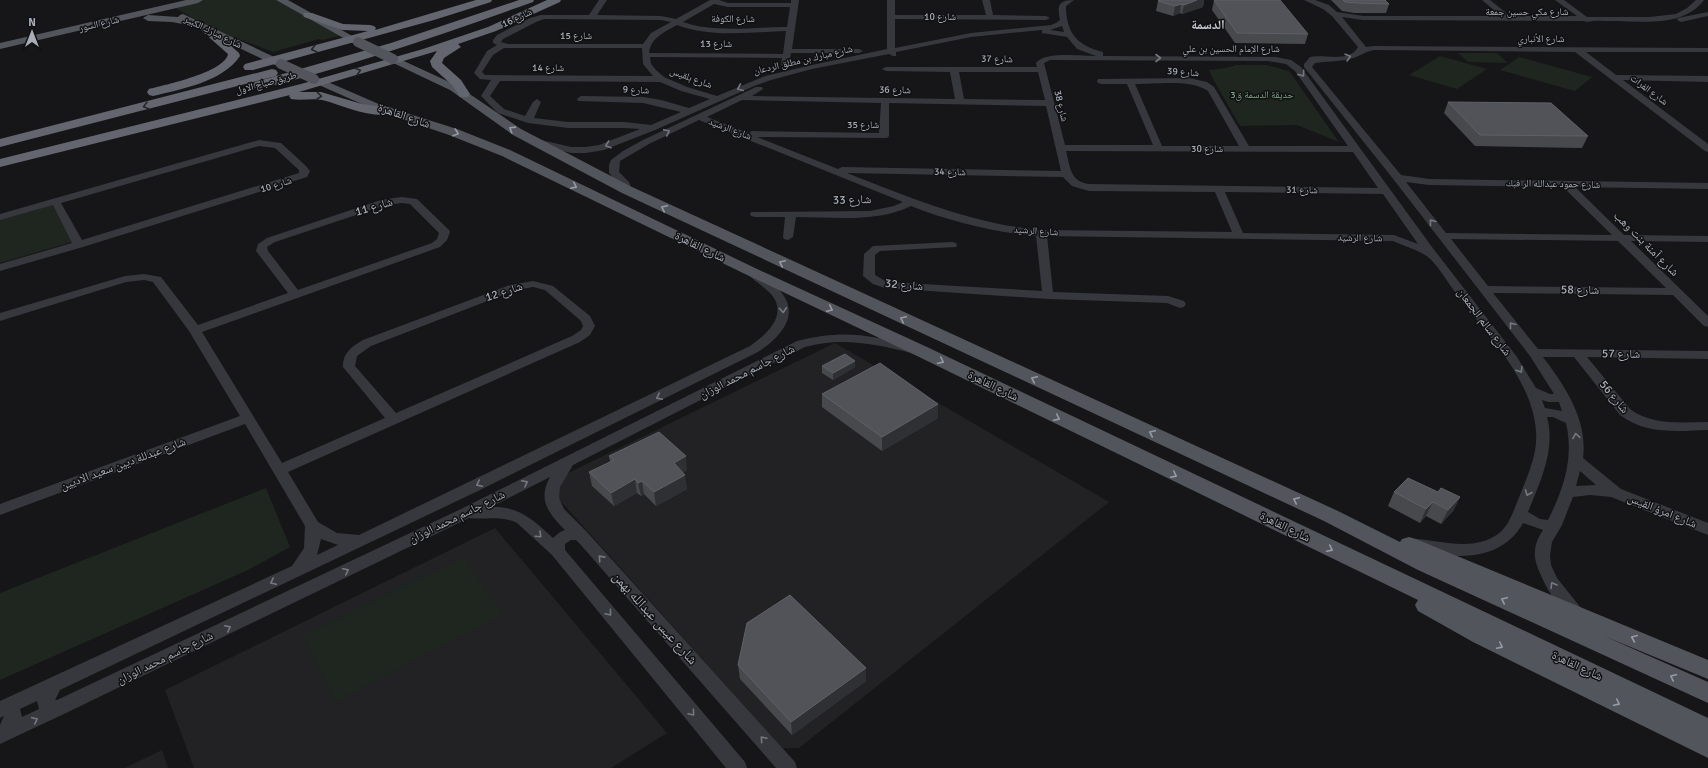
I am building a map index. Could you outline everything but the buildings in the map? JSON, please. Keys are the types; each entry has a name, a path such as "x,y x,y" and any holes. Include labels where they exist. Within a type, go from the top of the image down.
{"highway":[{"name":"طريق صباح الاول","path":"0,143 329,57 422,29 506,0"},
{"name":"طريق صباح الاول","path":"0,154 344,62 454,27 529,0"},
{"path":"0,163 197,114 394,59 481,33 556,0"},
{"path":"308,15 344,27 370,28 393,24 482,2"},
{"path":"0,133 355,41 482,2"},
{"path":"127,100 207,74 230,62 234,56 233,52 208,31"},
{"path":"464,94 457,83 436,66 436,59 445,52 475,38 481,33"},
{"path":"197,114 236,109 284,98 306,95 327,97 367,110 387,111"},
{"path":"0,158 134,119"},
{"path":"0,140 92,120"}],"main road":[{"name":"شارع السور","path":"0,46 165,3 198,0"},
{"path":"284,2 355,41"},
{"name":"شارع مبارك الكبير","path":"165,3 192,23 276,62"},
{"path":"54,31 135,5"},
{"path":"54,31 141,19 167,19 192,23"},
{"name":"شارع السور","path":"0,40 54,31"},
{"name":"شارع القاهرة","path":"355,41 439,80 464,94 505,125 627,190 881,309 1331,516 1425,564 1708,693"},
{"name":"شارع القاهرة","path":"276,62 387,111 453,132 506,153 1396,581 1708,728"},
{"path":"880,332 877,327 866,320 864,315 868,310 881,309"},
{"path":"1331,516 1402,541 1708,670"},
{"path":"1396,581 1426,605 1463,627 1708,747"}],"street":[{"path":"592,18 603,0"},
{"path":"891,0 892,52"},
{"path":"986,0 990,18"},
{"path":"1041,70 1039,64 1041,61 1074,54 1071,38 1062,11 1055,0"},
{"path":"1062,11 1063,5 1070,0"},
{"path":"1308,0 1326,7 1335,14 1346,26 1361,47"},
{"path":"1486,0 1509,19"},
{"path":"1559,0 1588,21"},
{"name":"شارع مكي حسين جمعة","path":"1335,14 1363,18 1588,21 1662,19 1685,14 1695,7 1700,0"},
{"path":"645,55 646,46 654,35 714,1"},
{"name":"شارع الكوفة","path":"714,1 728,4 795,3 783,74"},
{"path":"1695,7 1698,10 1708,13"},
{"name":"شارع مكي حسين جمعة","path":"1346,26 1358,22 1372,21 1670,22 1688,19 1708,13"},
{"name":"شارع 16","path":"505,45 498,43 498,38 535,19 546,17 661,18 678,21"},
{"name":"شارع 10","path":"891,17 1046,18"},
{"name":"شارع مبارك بن مطلق الردعان","path":"627,190 625,184 614,173 614,165 616,160 646,142 771,84 806,72 892,52 979,33 1052,27 1059,25 1064,20"},
{"name":"شارع الكوفة","path":"678,21 684,25 702,28 791,29"},
{"name":"شارع مبارك بن مطلق الردعان","path":"533,141 543,142 570,150 601,148 652,128 716,98 761,80 783,74 892,52 991,34 1040,31 1058,32 1071,38"},
{"name":"شارع الإمام الحسين بن علي","path":"1071,38 1081,48 1093,52 1132,58 1322,59 1349,57 1357,54 1361,47"},
{"name":"شارع 15","path":"505,45 646,46"},
{"name":"شارع 14","path":"505,45 491,51 478,72 479,75 483,77 497,78 661,79"},
{"name":"شارع الأنباري","path":"1361,47 1708,50"},
{"name":"شارع الفرات","path":"1578,49 1706,146"},
{"name":"شارع 13","path":"645,55 859,51"},
{"name":"شارع بلقيس","path":"645,55 648,68 661,79 686,89 716,98"},
{"path":"1059,58 1132,58"},
{"name":"شارع سالم الجمعان","path":"1268,59 1288,62 1297,68 1432,255 1511,357 1532,390 1540,412 1543,428 1543,452 1539,468 1520,513 1508,534 1499,542 1490,547 1477,549 1449,549 1402,541"},
{"name":"شارع سالم الجمعان","path":"1322,59 1310,62 1308,67 1398,178 1473,277 1534,353 1550,374 1564,398 1572,420 1576,440 1576,459 1568,492 1554,525 1543,545 1543,562 1549,577 1558,592 1578,615"},
{"name":"شارع 37","path":"886,69 1041,70"},
{"path":"954,69 960,102"},
{"name":"شارع 38","path":"1041,70 1066,174"},
{"path":"1614,77 1708,79"},
{"path":"497,78 485,96 501,111 528,120 568,125 624,125 652,128"},
{"path":"761,80 771,84"},
{"name":"شارع 39","path":"1101,81 1191,81 1206,85 1211,89 1246,149"},
{"path":"1130,81 1159,149"},
{"name":"شارع 36","path":"741,98 1048,103"},
{"name":"شارع 9","path":"581,99 643,100 661,103 688,111"},
{"name":"شارع 35","path":"744,134 884,136 885,100"},
{"path":"528,120 537,102"},
{"name":"شارع الرشيد","path":"699,118 744,134 911,202 968,220 1014,230 1041,233 1394,238 1432,255"},
{"path":"1342,132 1347,129 1360,132"},
{"name":"شارع 35","path":"781,149 780,144 785,140 808,135"},
{"path":"629,137 628,141 634,144 646,142"},
{"name":"شارع 10","path":"0,217 259,144 278,144 305,171 304,175 298,178 0,268"},
{"name":"شارع 30","path":"1060,148 1355,149"},
{"name":"شارع 34","path":"834,170 1066,174"},
{"name":"شارع 31","path":"1066,174 1068,178 1075,183 1092,188 1386,191"},
{"name":"شارع حمود عبدالله الر فبك","path":"1398,178 1429,182 1708,192"},
{"name":"شارع حمود عبدالله الر فبك","path":"1409,193 1437,189 1708,186"},
{"name":"شارع آمنة بنت وهب","path":"1570,188 1708,323"},
{"path":"1219,189 1240,236"},
{"name":"شارع 11","path":"195,330 436,245 442,240 445,232 414,202 402,200 385,202 271,240 262,246 262,251 294,294"},
{"path":"56,202 79,245"},
{"name":"شارع 33","path":"756,214 880,213 897,209 911,202"},
{"path":"788,237 791,214"},
{"name":"شارع الرشيد","path":"1394,238 1406,230 1410,224"},
{"path":"1041,233 1048,295"},
{"path":"1443,236 1708,239"},
{"name":"شارع 32","path":"952,245 877,248 870,254 869,276 877,282 886,285 1048,295 1168,300 1180,304"},
{"name":"شارع جاسم محمد الوزان","path":"2,709 295,572 682,386 764,343 781,323 784,310 780,299 776,294 750,271"},
{"path":"0,317 125,279 150,277 161,283 195,330 313,526 322,533 339,540 363,539"},
{"path":"1450,277 1468,281 1473,277"},
{"name":"شارع 12","path":"279,470 576,339 588,329 587,321 549,288 540,285 527,284 514,287 367,343 352,354 348,363 349,367 394,419"},
{"name":"شارع 58","path":"1484,289 1676,292"},
{"name":"شارع جاسم محمد الوزان","path":"0,736 466,513 696,398 792,348 822,338 844,336 866,338 920,351"},
{"name":"شارع 57","path":"1534,353 1708,355"},
{"name":"شارع 56","path":"1577,353 1625,412 1636,421 1654,426 1708,426"},
{"path":"682,386 694,389 696,398"},
{"path":"1532,390 1548,398 1564,398"},
{"path":"1540,412 1556,413 1572,420"},
{"name":"شارع عبدللة ديين سعيد الاديين","path":"0,510 247,418"},
{"name":"شارع امرؤ القيس","path":"1576,459 1594,476 1616,493"},
{"name":"شارع عيس عبدالله بهمن","path":"568,462 556,479 551,492 551,498 555,509 582,536 788,768"},
{"name":"شارع امرؤ القيس","path":"1568,492 1590,490 1616,493 1708,529"},
{"path":"466,513 496,512 514,515 522,519 557,551 732,766"},
{"path":"1520,513 1536,524 1548,526 1554,525"},
{"path":"295,572 307,559 312,549 314,540 313,526"},
{"path":"557,551 557,543 562,537 571,534 582,536"},
{"path":"53,686 46,696 46,704 54,708 60,708"},
{"path":"0,736 10,726 14,716 13,712 2,709"}],"shaded area":[{"path":"835,343 1109,502 799,748 782,748 556,496 560,477"},
{"path":"495,528 667,733 611,768 194,768 165,690"},
{"path":"162,750 168,768 125,768"}],"green space":[{"path":"203,0 276,0 340,36 322,40 319,39 273,52 212,29 174,7"},
{"path":"1458,53 1497,53 1508,63 1468,62"},
{"path":"1440,56 1487,69 1457,89 1409,75"},
{"path":"1519,57 1592,77 1575,91 1500,70"},
{"name":"حديقة الدسمة ق3","path":"1236,65 1266,65 1289,71 1339,142 1297,125 1240,126 1209,70"},
{"path":"52,202 72,242 0,263 0,216"},
{"path":"266,488 290,547 248,570 0,680 0,593"},
{"path":"463,557 503,614 335,702 302,636"}],"district":[{"name":"الدسمة","path":"1208,25"}]}
